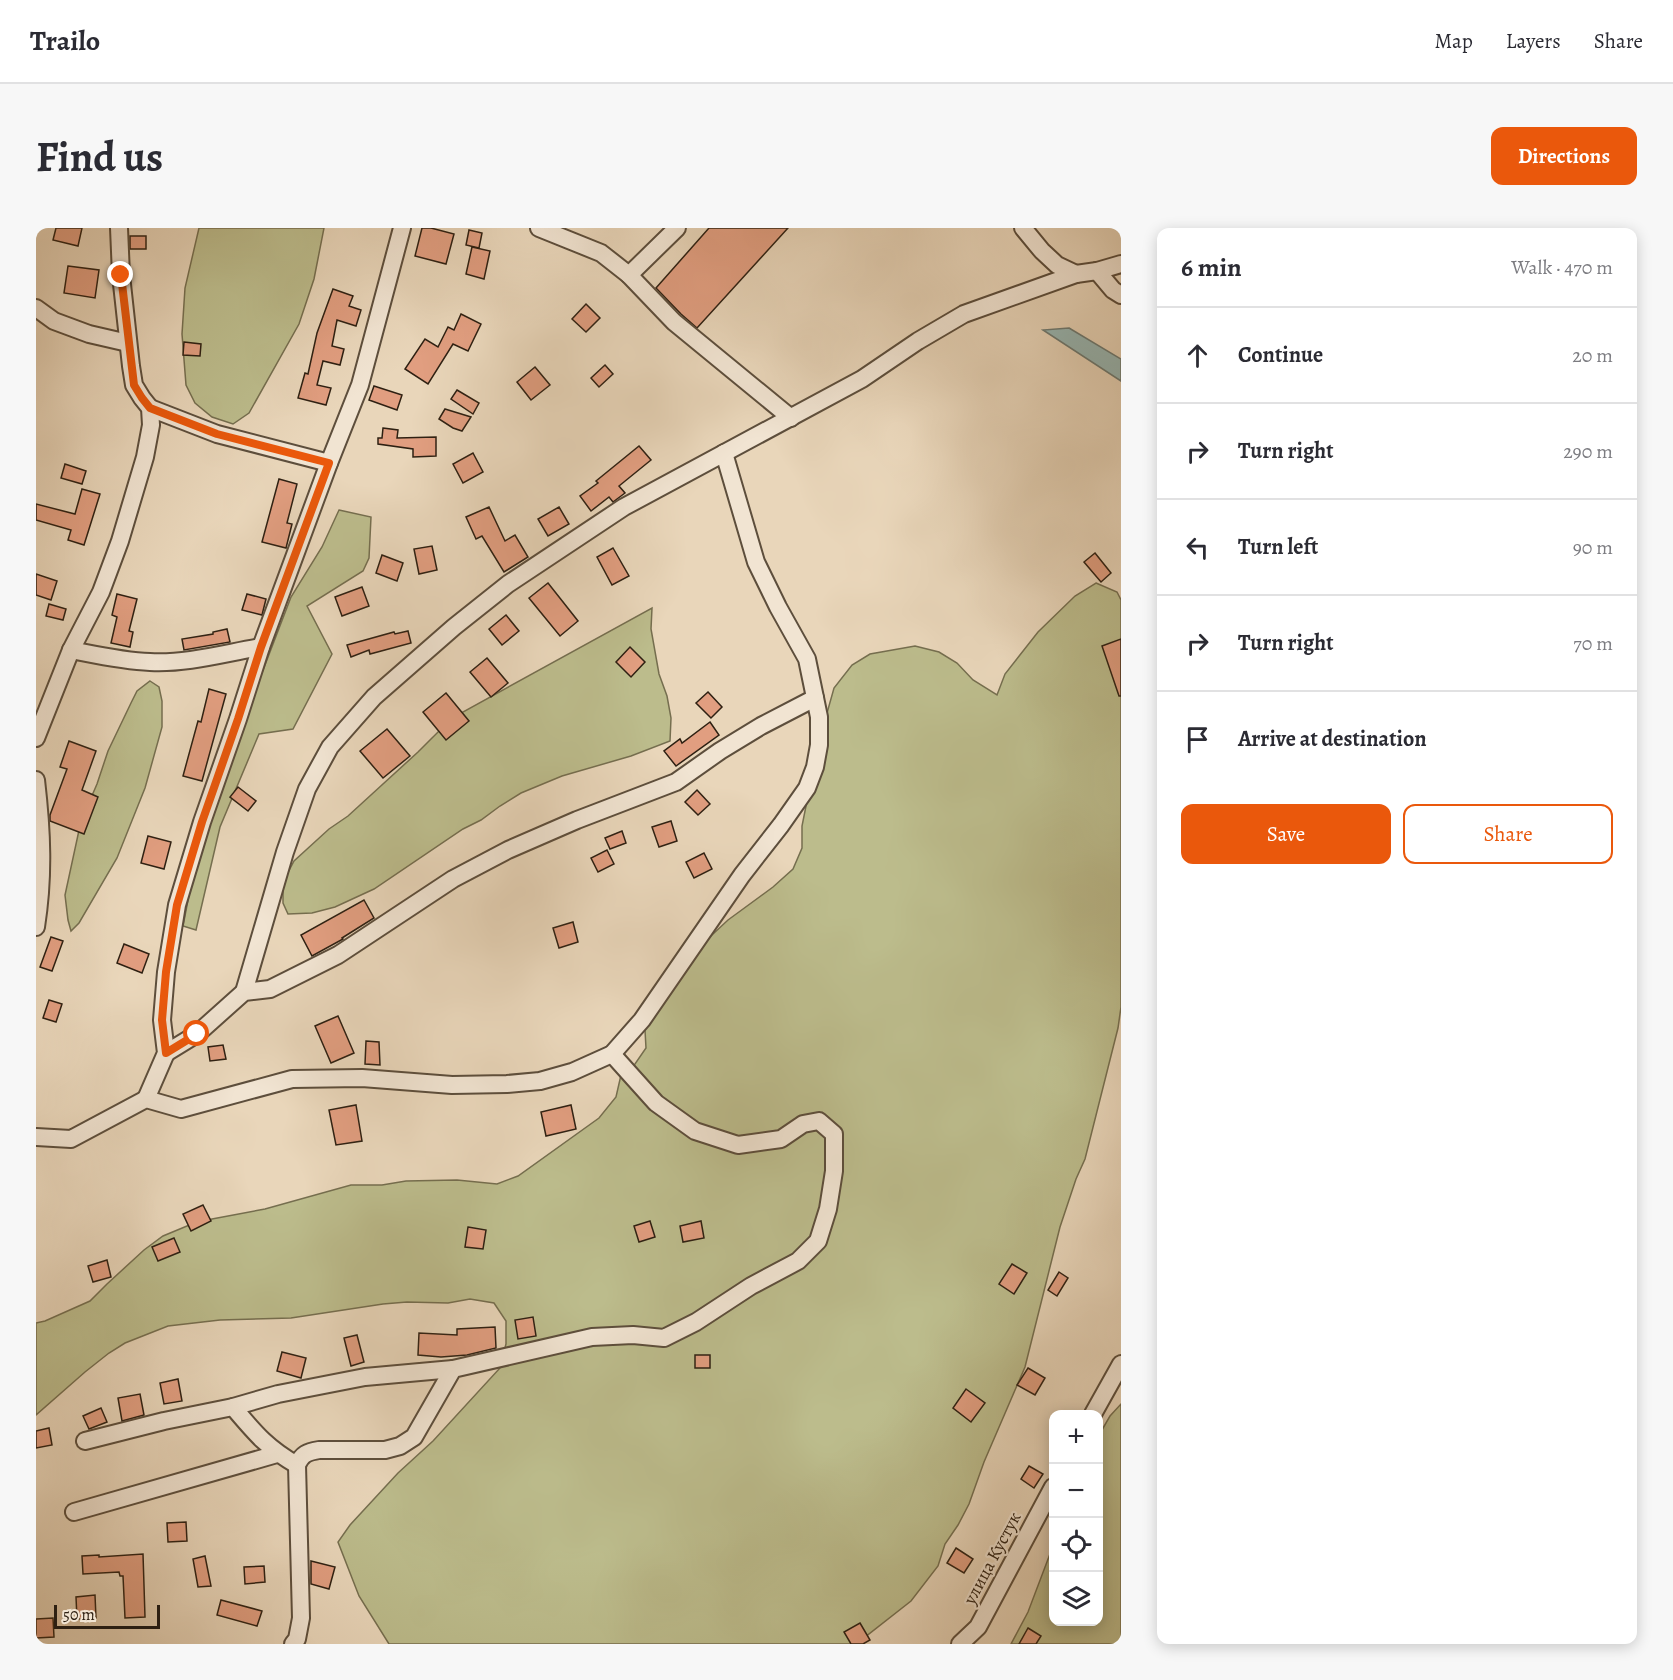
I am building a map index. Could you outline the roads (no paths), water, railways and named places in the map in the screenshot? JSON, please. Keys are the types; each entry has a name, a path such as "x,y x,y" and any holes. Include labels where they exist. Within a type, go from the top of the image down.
{"street":[{"path":"119,228 121,275 134,385 150,408 217,434 329,463"},
{"path":"36,1137 71,1139 146,1099 166,1053 162,1020 166,972 177,905 202,822 261,647 360,385 402,228"},
{"path":"539,228 601,253 629,275 674,322 791,418"},
{"path":"629,275 677,228"},
{"path":"1023,228 1057,265 1076,274"},
{"path":"166,1053 197,1034 244,992 285,852 307,789 330,747 374,697 454,627 508,584 624,507 862,379 918,341 964,314 1076,274 1121,264"},
{"path":"1096,271 1113,290 1121,295"},
{"path":"36,308 54,321 89,334 128,343"},
{"path":"36,738 71,650 100,591 120,541 146,457 151,425 150,408"},
{"path":"146,1099 180,1109 292,1079 362,1078 452,1085 540,1081 572,1072 612,1054 642,1020 742,875 781,825 807,788 815,767 819,745 819,717 807,658 756,562 724,453"},
{"path":"71,650 151,662 190,660 261,647"},
{"path":"244,992 270,989 338,955 453,879 508,850 676,782 761,726 815,698"},
{"path":"36,780 42,851 40,900 36,927"},
{"path":"85,1440 233,1407 278,1394 365,1377 453,1369 592,1337 633,1335 664,1338 696,1322 751,1286 798,1260 818,1241 828,1209 834,1171 834,1134 819,1121 803,1124 781,1139 738,1145 695,1131 656,1103 612,1054"},
{"path":"1095,1410 1121,1364"},
{"path":"293,1644 297,1639 301,1618 297,1465 301,1456 319,1450 385,1450 400,1446 414,1437 453,1369"},
{"path":"233,1407 261,1440 278,1454 297,1465"},
{"path":"75,1512 278,1454"},
{"name":"улица Кустук","path":"960,1644 978,1627 1049,1494"}],"water":[{"path":"1069,328 1121,359 1121,381 1043,330"}]}
